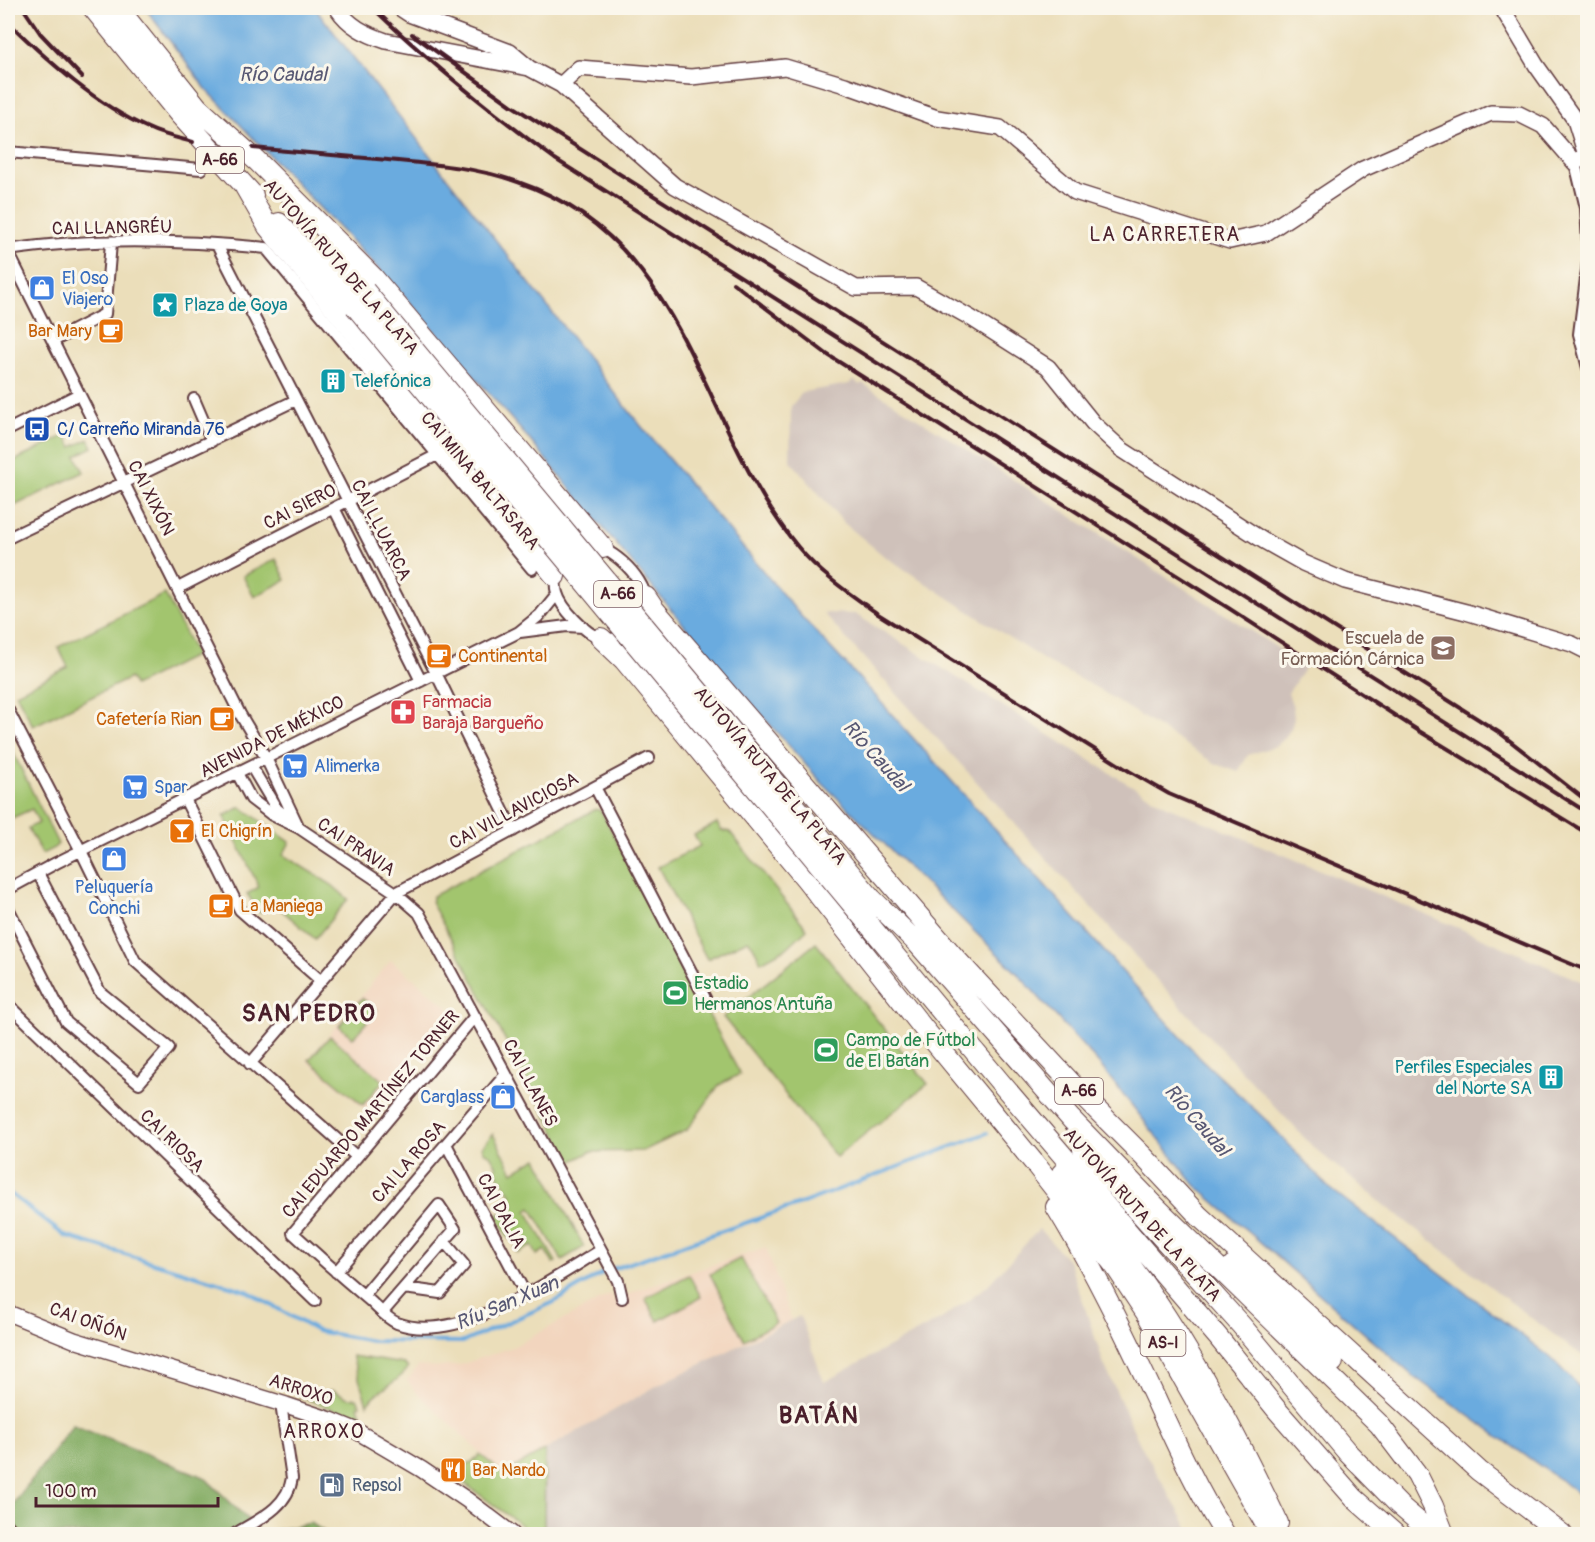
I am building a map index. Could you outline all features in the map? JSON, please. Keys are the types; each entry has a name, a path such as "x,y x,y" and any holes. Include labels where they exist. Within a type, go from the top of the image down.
{"highway":[{"name":"AUTOVÍA RUTA DE LA PLATA","path":"93,8 179,114 245,187 299,242 360,298"},
{"name":"AUTOVÍA RUTA DE LA PLATA","path":"118,8 195,105 360,298 864,904 1241,1325 1348,1453 1399,1505 1432,1534"},
{"path":"195,105 257,161 373,277 603,548"},
{"path":"245,187 268,227 556,585"},
{"name":"A-66","path":"646,597 956,959 1198,1216 1479,1472 1562,1534"},
{"path":"601,638 624,660 805,878 924,1029 1050,1199 1083,1252 1188,1468 1209,1509 1226,1534"},
{"name":"AUTOVÍA RUTA DE LA PLATA","path":"864,904 1000,1082 1218,1337 1276,1410 1354,1498 1395,1534"},
{"path":"864,904 917,943 1071,1119 1157,1208 1382,1422 1423,1471 1440,1504 1451,1534"},
{"path":"956,959 1016,1033 1081,1105 1139,1162 1227,1259 1356,1385 1417,1474 1444,1534"},
{"name":"AS-I","path":"924,1029 1036,1165 1115,1266 1148,1316 1271,1534"},
{"name":"AS-I","path":"1000,1082 1024,1123 1125,1255 1167,1317 1206,1382 1253,1470 1283,1534"}],"street":[{"path":"337,8 344,18 363,33 386,41 529,68"},
{"path":"400,8 409,14 510,52 529,68 561,85 675,186 856,288 916,287 981,324 1048,367 1093,423 1121,449 1264,541 1303,563 1345,581 1466,612 1572,644 1587,652"},
{"path":"1502,8 1536,65 1575,120 1586,155 1575,163"},
{"path":"561,85 579,68 691,76 785,67 845,85 937,118 1000,128 1075,192 1230,241 1266,233 1363,169 1491,113 1519,114 1543,126 1575,163 1586,208 1587,243"},
{"path":"8,152 201,170"},
{"name":"CAI LLANGRÉU","path":"8,251 56,244 162,242 266,248"},
{"path":"53,341 105,314 111,243"},
{"name":"CAI ḶḶUARCA","path":"217,245 436,673 513,831"},
{"name":"CAI MINA BALTASARA","path":"266,248 532,569"},
{"name":"CAI XIXÓN","path":"8,251 240,714 266,758"},
{"path":"1587,262 1579,334 1587,368"},
{"path":"8,430 79,394"},
{"path":"194,399 212,441"},
{"path":"8,538 296,400"},
{"name":"CAI SIERO","path":"178,588 437,455"},
{"path":"333,508 421,681"},
{"path":"583,547 603,548 620,558 638,578 646,597 645,617 634,630 621,638 601,638 583,627 564,607 556,585 561,561 569,554 583,547"},
{"name":"AVENIDA DE MÉXICO","path":"8,889 519,632 540,615 556,585"},
{"name":"AVENIDA DE MÉXICO","path":"519,632 567,626 583,627"},
{"path":"8,710 135,961 357,1157"},
{"name":"CAI PRAVIA","path":"266,758 299,828"},
{"name":"CAI VILLAVICIOSA","path":"396,893 648,758"},
{"name":"CAI PRAVIA","path":"251,766 276,808 299,828 396,893"},
{"name":"CAI PRAVIA","path":"237,773 251,799 272,815 299,828"},
{"path":"595,787 707,1002"},
{"path":"185,799 240,910 320,980"},
{"path":"8,908 66,1022 139,1083 170,1048 100,992 38,873"},
{"path":"250,1064 396,893"},
{"name":"CAI LLANES","path":"396,893 419,913 602,1250 618,1281 622,1298"},
{"name":"CAI RIOSA","path":"8,1004 315,1301"},
{"name":"CAI EDUARDO MARTÍNEZ TORNER","path":"336,1272 293,1233 475,1016"},
{"name":"CAI LA ROSA","path":"336,1272 506,1074"},
{"name":"CAI DALIA","path":"446,1144 526,1294"},
{"path":"362,1294 439,1205 455,1229 383,1312"},
{"path":"404,1288 440,1293 464,1265 444,1241"},
{"path":"336,1272 395,1323 419,1328 446,1326 483,1315 526,1294 602,1250"},
{"name":"CAI OÑÓN","path":"8,1313 74,1340 157,1366"},
{"name":"ARROXO","path":"157,1366 332,1420 372,1440 467,1500 512,1534"},
{"path":"235,1534 273,1510 290,1489 292,1478 281,1404"}],"shaded area":[{"path":"853,380 860,385 862,383 1306,666 1288,693 1294,718 1291,729 1283,740 1276,746 1248,755 1238,772 1214,763 1097,688 1047,662 884,556 844,523 790,460 791,406 803,392 849,384"},
{"path":"823,613 855,614 1120,779 1169,807 1587,984 1587,1359 1378,1200 1314,1148 1187,1013"},
{"path":"391,960 451,1010 366,1110 307,1061"},
{"path":"1039,1229 1069,1261 1104,1364 1139,1442 1192,1534 544,1534 545,1450 658,1385 800,1316 824,1382 943,1318 987,1286"},
{"path":"766,1247 791,1320 658,1385 503,1474 414,1390 406,1379 418,1366 460,1365 513,1347 611,1294 615,1302 637,1290"}],"green space":[{"path":"66,435 72,447 89,439 93,447 76,456 84,472 8,509 8,464"},
{"path":"276,559 286,580 254,597 243,576"},
{"path":"165,594 196,655 134,686 130,678 33,726 16,693 68,667 58,647"},
{"path":"8,742 58,844 42,854 28,828 39,823 32,809 12,818 8,810"},
{"path":"241,807 290,842 283,855 332,885 348,899 315,939 271,901 260,913 247,894 259,887 224,816"},
{"name":"Estadio Hermanos Antuña","path":"596,809 601,811 740,1074 719,1085 687,1130 643,1151 590,1152 571,1162 431,902 433,896"},
{"path":"717,823 721,830 730,832 807,929 787,948 761,962 748,940 707,959 658,867 700,846 694,835"},
{"name":"Campo de Fútbol de El Batán","path":"816,943 928,1084 836,1157 723,1017"},
{"path":"362,998 377,1010 353,1038 339,1026"},
{"path":"330,1036 383,1081 363,1105 309,1060"},
{"path":"493,1134 513,1172 537,1158 584,1247 562,1260 531,1208 527,1211 556,1262 553,1263 545,1250 537,1255 532,1246 518,1253 515,1247 527,1241 525,1237 509,1239 496,1216 514,1205 511,1201 511,1194 496,1172 496,1165 482,1147"},
{"path":"741,1258 776,1323 744,1340 710,1274"},
{"path":"689,1275 701,1297 658,1321 645,1298"},
{"path":"352,1356 404,1364 408,1368 367,1404"},
{"path":"333,1390 348,1398 357,1398 365,1424 299,1396"},
{"path":"73,1425 204,1477 262,1533 311,1523 328,1534 8,1534 8,1511"},
{"path":"545,1450 544,1534 533,1534 456,1477 465,1464 472,1463 480,1454 503,1474"}],"water":[{"name":"Río Caudal","path":"145,8 315,8 636,420 800,615 1199,1057 1267,1121 1327,1186 1550,1357 1587,1395 1587,1501 1413,1376 1195,1185 1100,1065 1016,972 822,783 724,673 527,437 406,298 206,89"}],"waterway":[{"name":"Ríu San Xuan","path":"8,1192 65,1236 247,1291 317,1331 372,1341 463,1342 552,1303 604,1272 803,1203 987,1133"}],"railway":[{"path":"23,8 40,33 82,77"},
{"path":"373,8 461,86 555,159 1588,813"},
{"path":"8,22 56,67 110,107 153,130 193,142"},
{"path":"412,34 511,105 1500,733 1588,802"},
{"path":"253,148 421,163 470,170 518,182 575,210 620,247 656,291 685,341 764,498 798,547 846,591 878,614 1169,794 1588,971"},
{"path":"733,283 828,355 1419,731 1588,834"}],"place":[{"name":"El Oso Viajero","path":"42,288"},
{"name":"Plaza de Goya","path":"165,305"},
{"name":"Bar Mary","path":"111,331"},
{"name":"Telefónica","path":"333,381"},
{"name":"C/ Carreño Miranda 76","path":"37,429"},
{"name":"Escuela de Formación Cárnica","path":"1443,648"},
{"name":"Continental","path":"439,656"},
{"name":"Farmacia Baraja Bargueño","path":"403,712"},
{"name":"Cafetería Rian","path":"222,719"},
{"name":"Alimerka","path":"295,766"},
{"name":"Spar","path":"135,787"},
{"name":"El Chigrín","path":"182,831"},
{"name":"Peluquería Conchi","path":"114,859"},
{"name":"La Maniega","path":"221,906"},
{"name":"Estadio Hermanos Antuña","path":"675,993"},
{"name":"Campo de Fútbol de El Batán","path":"826,1050"},
{"name":"Perfiles Especiales del Norte SA","path":"1551,1077"},
{"name":"Carglass","path":"503,1097"},
{"name":"Bar Nardo","path":"453,1470"},
{"name":"Repsol","path":"332,1485"}],"district":[{"name":"LA CARRETERA","path":"1165,234"},
{"name":"SAN PEDRO","path":"309,1013"},
{"name":"BATÁN","path":"819,1415"},
{"name":"ARROXO","path":"324,1431"}]}
